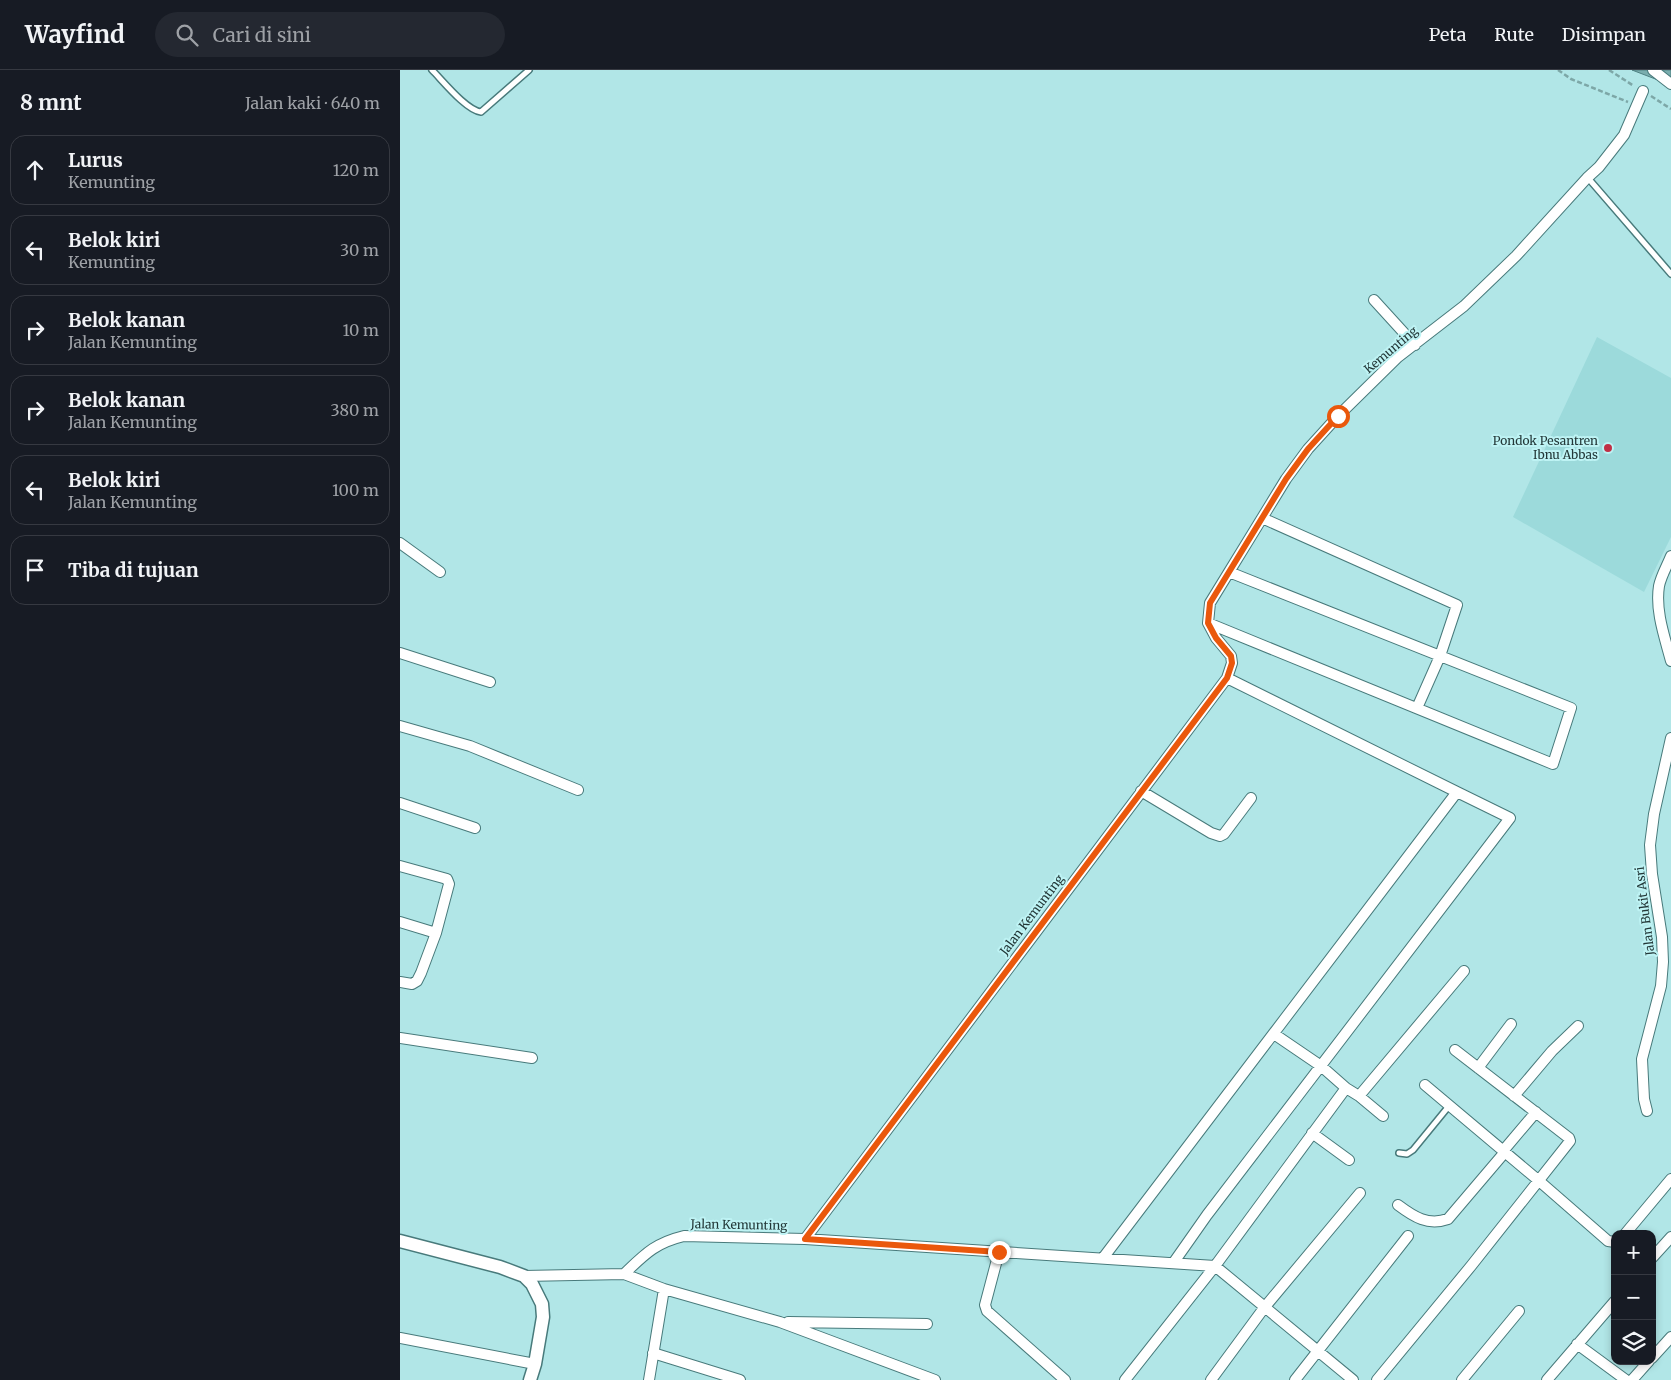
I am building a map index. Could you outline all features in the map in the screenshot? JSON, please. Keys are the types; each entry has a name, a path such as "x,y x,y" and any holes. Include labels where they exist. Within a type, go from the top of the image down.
{"street":[{"path":"1653,70 1671,84"},
{"name":"Kemunting","path":"1208,623 1210,603 1286,479 1308,449 1332,422 1398,357 1464,306 1503,268 1599,167 1624,135 1642,91"},
{"path":"1374,300 1415,345"},
{"path":"1262,518 1457,605 1440,656 1417,708"},
{"path":"400,543 440,572"},
{"path":"1671,556 1660,585 1658,600 1660,617 1671,661"},
{"path":"1208,623 1553,764 1571,708 1229,572"},
{"path":"1174,1262 1207,1215 1510,818 1227,678 1232,663 1228,651 1216,638 1208,623"},
{"path":"400,653 490,682"},
{"name":"Jalan Kemunting","path":"805,1239 1227,678"},
{"path":"400,726 470,746 578,790"},
{"name":"Jalan Bukit Asri","path":"1648,1111 1644,1099 1642,1059 1660,986 1663,962 1662,937 1652,874 1650,845 1654,814 1671,738"},
{"path":"1142,792 1211,833 1220,836 1224,834 1251,798"},
{"path":"1103,1258 1457,792"},
{"path":"400,803 474,828"},
{"path":"400,866 449,881 436,933 416,981 412,984 400,982"},
{"path":"400,922 436,933"},
{"path":"1358,1096 1464,971"},
{"path":"1478,1068 1511,1024"},
{"path":"1514,1096 1552,1051 1578,1026"},
{"path":"1274,1034 1321,1066 1383,1116"},
{"path":"400,1038 532,1058"},
{"path":"1377,1380 1471,1266 1570,1141 1569,1138 1455,1050"},
{"path":"1425,1085 1608,1241 1611,1241"},
{"path":"1125,1380 1215,1266 1346,1088"},
{"path":"1398,1205 1411,1215 1422,1220 1439,1222 1448,1219 1536,1112"},
{"path":"1312,1132 1348,1160"},
{"path":"1628,1230 1671,1179"},
{"path":"1211,1380 1264,1308 1360,1193"},
{"name":"Jalan Kemunting","path":"624,1274 648,1250 666,1240 684,1236 805,1239 1215,1266"},
{"path":"1295,1380 1408,1236"},
{"path":"1656,1254 1671,1237"},
{"path":"400,1241 500,1267 524,1276 624,1274 664,1289 780,1322 935,1380"},
{"path":"999,1252 985,1305 987,1311 1065,1380"},
{"path":"1215,1266 1353,1380"},
{"path":"524,1276 538,1294 542,1304 543,1317 535,1364 530,1380"},
{"path":"649,1380 664,1289"},
{"path":"1547,1380 1611,1306"},
{"path":"1462,1380 1518,1311"},
{"path":"780,1322 927,1324"},
{"path":"1656,1354 1671,1337"},
{"path":"400,1338 535,1364"},
{"path":"1577,1344 1626,1380"},
{"path":"654,1353 740,1380"},
{"path":"1632,1380 1645,1365"}],"lane":[{"path":"432,70 457,96 475,111 481,112 530,70"},
{"path":"1587,178 1671,274"},
{"path":"1398,1153 1407,1154 1413,1150 1449,1106"}],"path":[{"path":"1558,70 1571,79 1636,106"},
{"path":"1609,70 1671,109"}],"shaded area":[{"name":"Pondok Pesantren Ibnu Abbas","path":"1597,337 1671,378 1671,537 1644,592 1513,517"}],"building":[{"path":"1632,70 1671,70 1671,85"}],"place":[{"name":"Pondok Pesantren Ibnu Abbas","path":"1608,448"}],"route":[{"path":"999,1252 805,1239 1227,678 1232,663 1231,656 1216,638 1208,623 1210,603 1286,479 1308,449 1338,416"}]}
